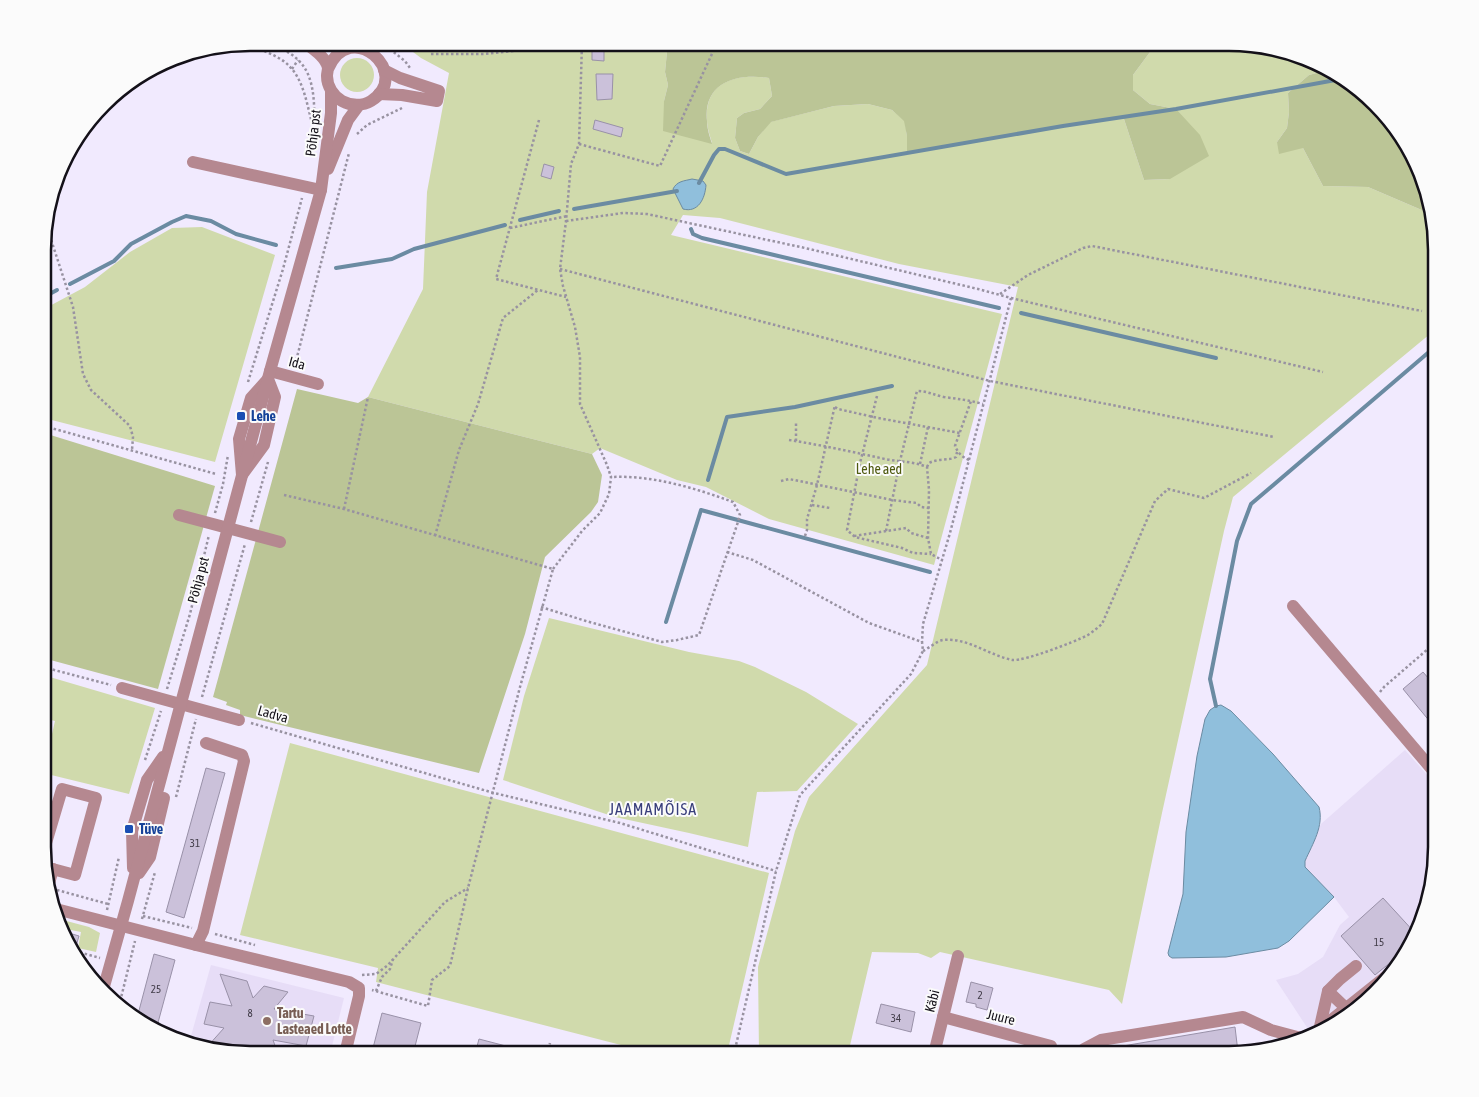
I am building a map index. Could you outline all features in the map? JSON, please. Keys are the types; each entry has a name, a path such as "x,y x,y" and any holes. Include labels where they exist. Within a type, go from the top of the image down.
{"street":[{"path":"316,51 324,60 328,69 328,84 331,91 343,102 359,105 370,102 379,94 385,79 384,70 376,56 370,51"},
{"path":"328,69 335,56 344,51"},
{"path":"379,94 409,96 437,101 439,91 400,78 384,70"},
{"name":"Põhja pst","path":"322,184 332,113 331,91"},
{"name":"Põhja pst","path":"105,982 322,184 348,120 359,105"},
{"path":"193,162 322,184"},
{"name":"Ida","path":"269,375 318,384"},
{"path":"179,515 280,542"},
{"path":"1293,606 1428,765"},
{"name":"Ladva","path":"122,688 238,720"},
{"path":"196,945 203,931 244,761 242,755 238,752 206,743"},
{"path":"51,826 62,789 96,798 75,876 53,869"},
{"path":"62,911 349,982 365,989 359,996 347,1046"},
{"name":"Käbi","path":"936,1046 958,956"},
{"path":"1321,1023 1328,991 1340,978 1356,966"},
{"path":"1328,991 1346,1008"},
{"path":"1090,1046 1100,1040 1243,1016 1271,1030 1291,1036"},
{"name":"Juure","path":"943,1018 1052,1046"}],"path":[{"path":"263,51 282,60 292,69 302,88 314,128 310,80 305,68 287,51"},
{"path":"393,51 406,61 411,68 411,82"},
{"path":"431,54 484,54 514,51"},
{"path":"365,989 428,1006 432,980 450,966 468,888 541,607 553,570 582,530 600,513 609,494 611,478 580,404 580,357 575,327 560,269 571,164 579,144 582,51"},
{"path":"579,144 660,166 713,51"},
{"path":"354,138 366,125 402,108 409,96"},
{"path":"539,120 496,279 566,297"},
{"path":"292,378 349,153"},
{"path":"566,221 623,213 646,214 1000,294 1323,372"},
{"path":"510,228 567,216"},
{"path":"52,241 73,307 83,374 91,390 130,426 133,436 132,450"},
{"path":"1000,294 1028,275 1083,248 1092,246 1422,311"},
{"path":"560,269 990,381 1274,437"},
{"path":"435,536 459,450 478,404 502,318 538,290"},
{"path":"923,652 923,624 969,460 1011,298"},
{"path":"886,531 917,391 971,400 983,404"},
{"path":"876,396 847,530 854,536 902,548 913,553 931,554 942,560"},
{"path":"344,509 368,397"},
{"path":"969,460 963,458 955,446 971,400"},
{"path":"805,536 807,519 817,485 835,406 838,409 872,417 960,433"},
{"path":"796,422 796,441"},
{"path":"920,464 928,427"},
{"path":"51,428 216,474"},
{"path":"789,440 920,464 927,467"},
{"path":"931,554 928,538 930,490 927,467 934,460 943,458 952,460 956,457 957,451"},
{"path":"176,797 198,709 270,454"},
{"path":"736,1046 776,871 800,795 911,674 923,652 942,640 955,640 996,656 1016,660 1057,648 1088,635 1102,624 1155,501 1168,489 1204,498 1251,473"},
{"path":"541,607 586,622 662,642 699,635 740,516 733,502 696,488 628,477 611,478"},
{"path":"781,481 789,479 854,493 917,503 921,508 929,508"},
{"path":"284,494 344,509 553,570"},
{"path":"812,505 830,508"},
{"path":"854,536 906,528 911,533 928,538"},
{"path":"727,552 752,560 869,623 922,642"},
{"path":"1374,702 1384,687 1428,649"},
{"path":"51,669 122,688"},
{"name":"Ladva","path":"238,720 494,793 620,823 776,871"},
{"path":"121,998 138,930 156,870"},
{"path":"362,975 376,974 394,958 445,902 468,888"},
{"path":"56,890 108,904"},
{"path":"83,953 100,958"},
{"path":"376,991 382,977 390,969 394,958"}],"shaded area":[{"path":"1405,750 1428,776 1426,873 1413,923 1387,968 1378,978 1350,1005 1308,1029 1276,980 1298,974 1323,957 1340,925 1349,917 1334,897 1305,867 1305,861 1321,824"},
{"name":"Tartu Lasteaed Lotte","path":"211,965 344,998 332,1046 250,1046 211,1042 191,1036"}],"green space":[{"name":"Lehe aed","path":"412,51 667,52 665,72 668,85 664,101 712,143 707,120 707,107 711,96 717,88 725,82 745,77 769,78 772,96 760,109 744,113 737,118 735,138 740,151 749,154 758,137 770,122 834,106 868,104 892,110 905,121 907,151 1123,116 1144,180 1170,179 1176,109 1150,104 1133,90 1133,75 1151,51 1229,51 1255,53 1293,62 1318,73 1309,75 1288,93 1289,112 1287,128 1277,142 1303,148 1323,186 1368,187 1424,211 1428,250 1428,336 1233,497 1162,813 1122,1004 1109,990 940,952 931,958 918,953 872,952 850,1046 759,1046 758,967 795,831 809,797 927,665 1018,287 899,264 720,218 683,215 671,235 1002,314 934,565 769,519 706,487 677,480 600,448 592,454 368,397 423,289 427,192 449,73"},
{"path":"645,51 1151,51 1133,75 1133,90 1150,104 1176,109 1200,135 1209,156 1170,179 1144,180 1123,116 907,152 907,136 904,121 892,110 868,104 834,106 771,122 758,137 749,154 740,151 735,138 737,118 744,113 760,109 772,96 769,78 745,77 734,79 716,89 707,108 707,121 712,144 663,131 664,101 668,85 665,72 667,52"},
{"path":"357,58 364,59 369,63 373,68 373,82 369,87 364,91 357,92 350,91 345,87 341,82 340,75 341,68 345,63 350,59"},
{"path":"1318,73 1350,92 1387,129 1413,174 1424,211 1368,187 1323,186 1303,148 1279,154 1277,142 1287,128 1289,112 1288,93 1309,75"},
{"path":"202,227 275,255 215,462 51,420 51,305 85,287 130,252 172,228"},
{"path":"297,389 358,403 368,397 592,454 602,475 598,502 591,512 545,557 525,634 479,773 240,715 240,710 226,705 227,702 213,697"},
{"path":"51,435 215,486 158,689 51,660"},
{"path":"549,618 689,652 739,661 806,692 858,724 797,791 757,792 748,847 615,817 503,780 524,696"},
{"path":"51,677 155,708 129,794 51,775 51,738 55,721 51,720"},
{"path":"290,743 769,873 729,1046 625,1046 376,982 378,968 240,935"},
{"path":"65,921 89,927 100,933 96,952 79,948 81,932 69,930"}],"water":[{"path":"692,179 703,181 706,185 704,195 697,207 688,210 683,209 673,189 679,183"},
{"path":"1221,705 1231,711 1273,754 1319,807 1319,828 1305,861 1305,867 1334,897 1289,941 1278,948 1226,957 1172,958 1168,953 1183,894 1186,832 1197,756 1205,719 1210,710"}],"building":[{"path":"592,51 604,51 604,61 592,60"},
{"path":"596,74 613,74 612,99 597,100"},
{"path":"595,120 623,128 621,137 593,129"},
{"path":"544,164 554,167 551,179 541,176"},
{"path":"1423,672 1428,678 1428,719 1403,689"},
{"path":"206,768 225,773 184,918 166,912"},
{"path":"1383,898 1410,928 1391,962 1375,975 1341,936"},
{"path":"71,934 79,936 77,944"},
{"path":"154,954 175,960 158,1023 139,1011"},
{"name":"Tartu Lasteaed Lotte","path":"220,974 247,981 253,998 264,986 288,992 274,1009 314,1016 306,1046 273,1040 275,1046 250,1046 211,1042 224,1028 204,1024 210,1002 232,1006"},
{"path":"971,982 993,988 987,1010 976,1007 976,1004 966,1002"},
{"path":"881,1004 915,1012 911,1032 876,1023"},
{"path":"382,1013 421,1023 415,1046 374,1046"},
{"path":"1235,1027 1237,1045 1229,1046 1123,1046"},
{"path":"479,1039 506,1046 477,1046"}],"waterway":[{"path":"699,183 719,149 725,149 786,174 1063,126 1176,109 1332,81"},
{"path":"574,209 677,191"},
{"path":"520,220 559,211"},
{"path":"70,284 114,261 131,244 186,216 211,221 236,234 276,245"},
{"path":"336,268 392,259 414,249 505,225"},
{"path":"691,229 693,234 702,238 999,308"},
{"path":"51,293 57,290"},
{"path":"1021,313 1216,358"},
{"path":"1216,706 1210,679 1237,541 1251,504 1428,353"},
{"path":"708,480 727,417 795,407 892,386"},
{"path":"666,622 701,510 930,572"}],"place":[{"name":"Lehe","path":"241,416"},
{"name":"Tüve","path":"129,829"},
{"name":"Tartu Lasteaed Lotte","path":"267,1021"}],"district":[{"name":"JAAMAMÕISA","path":"653,809"}]}
